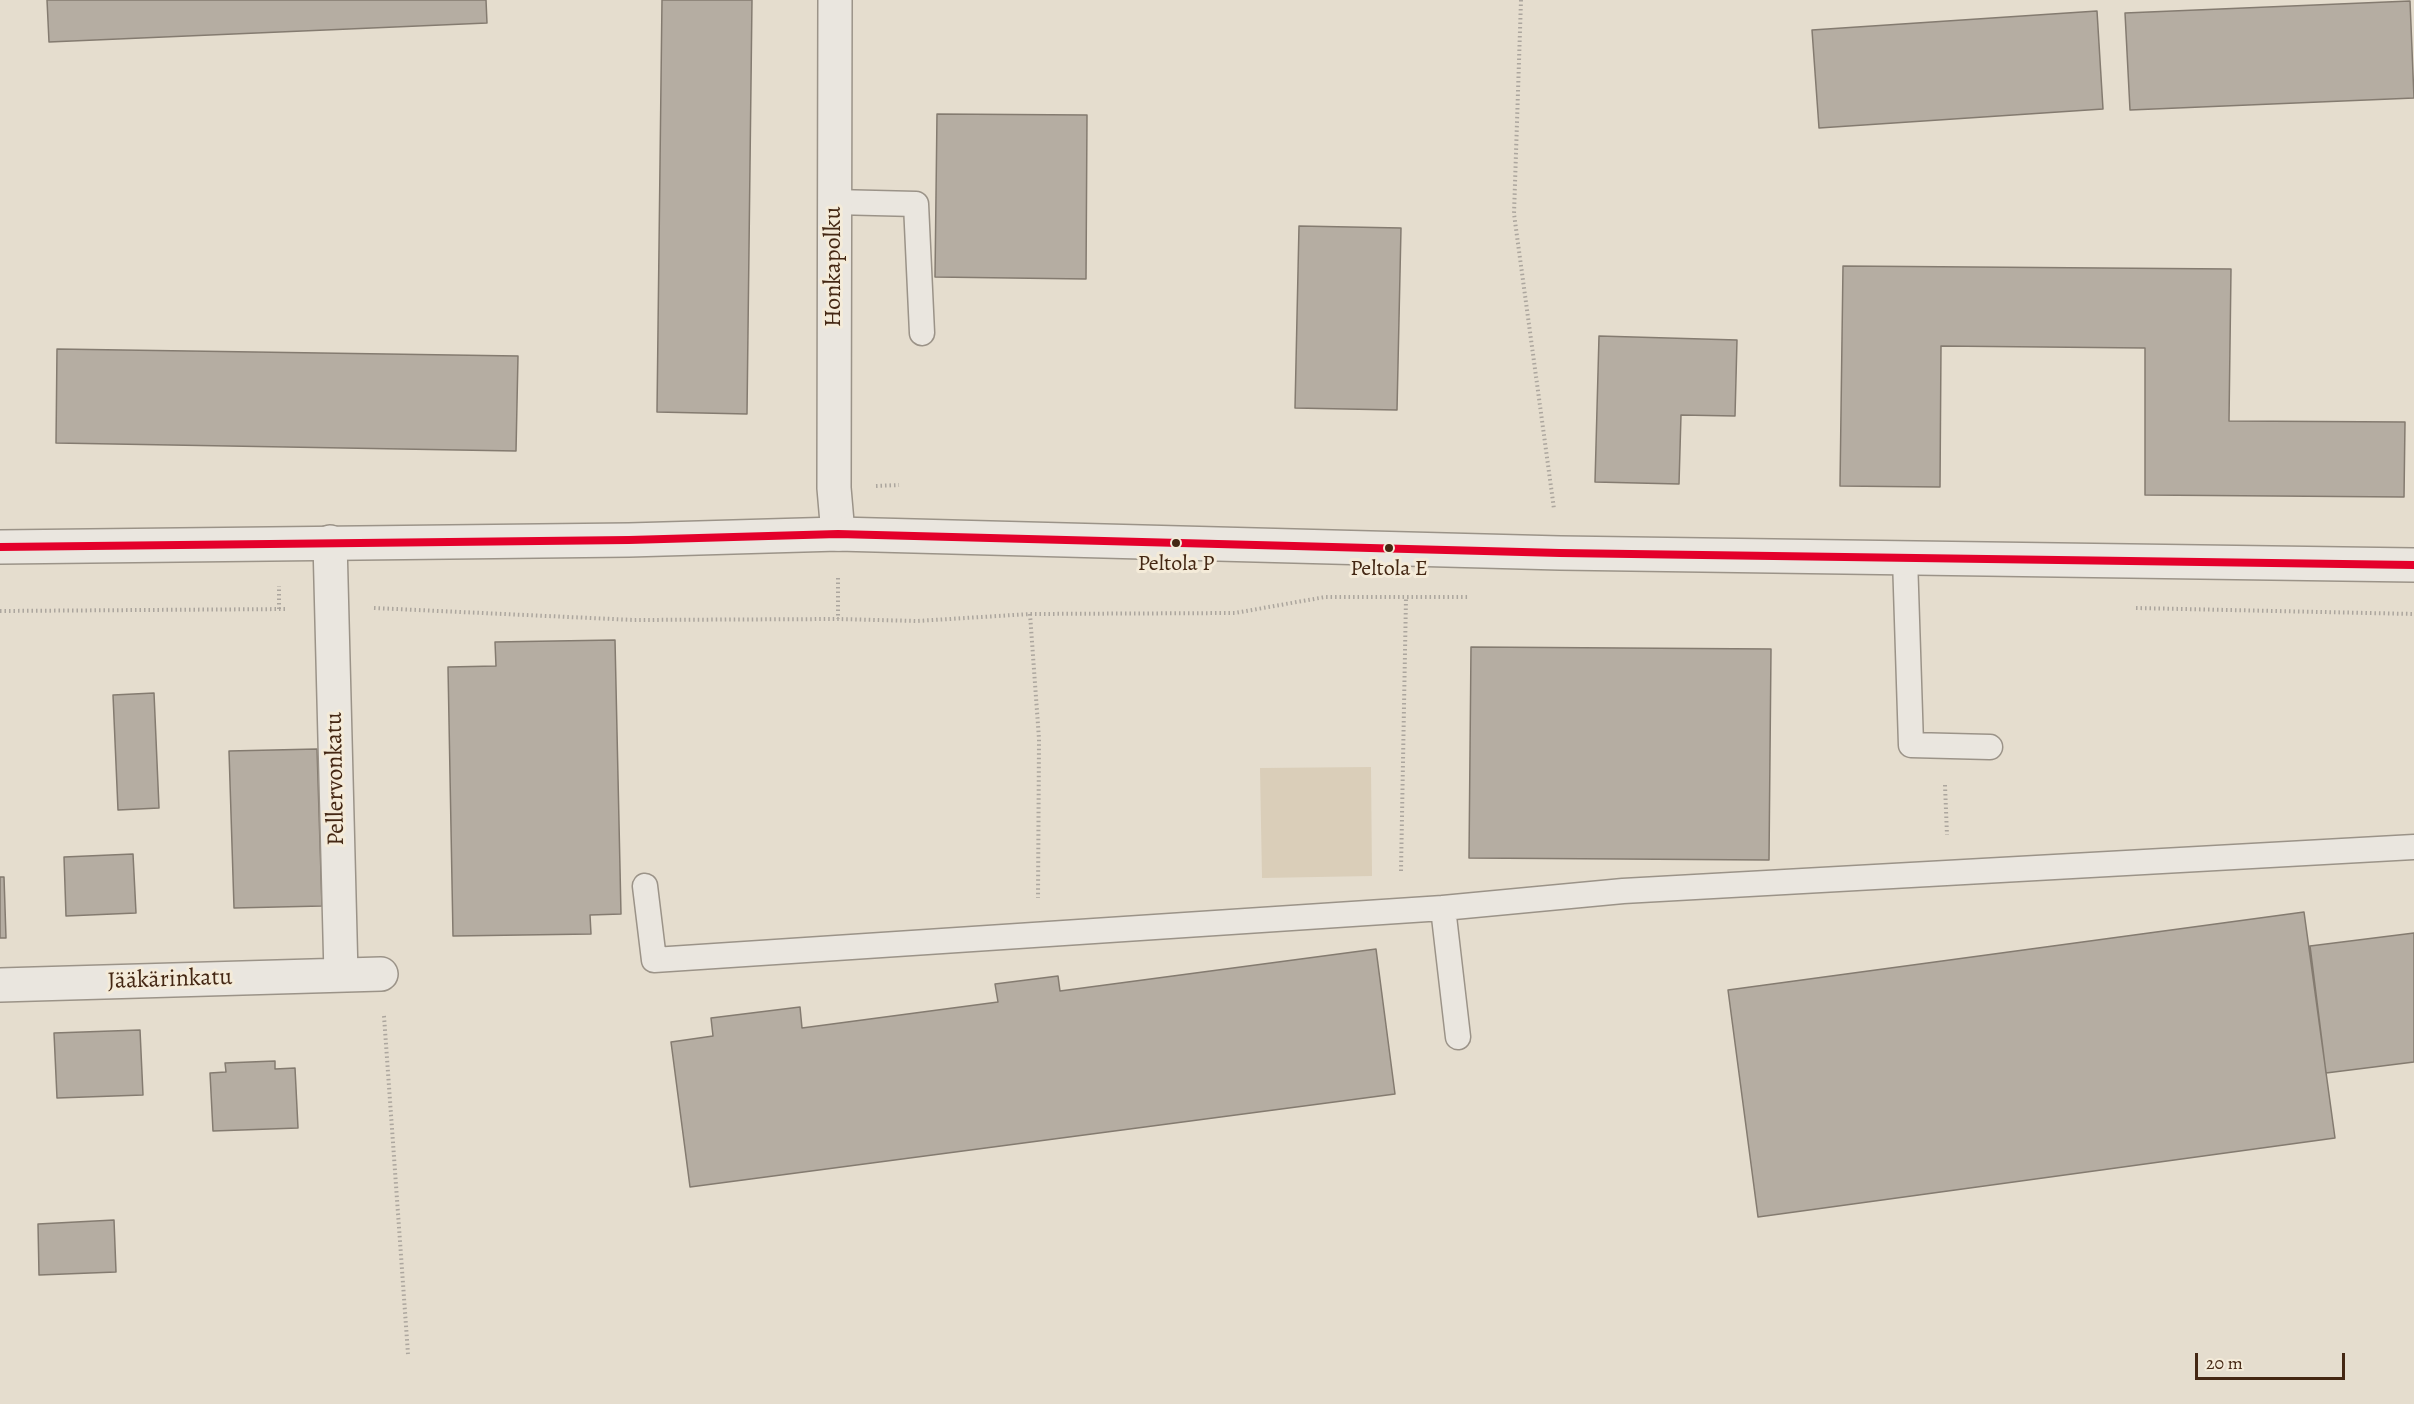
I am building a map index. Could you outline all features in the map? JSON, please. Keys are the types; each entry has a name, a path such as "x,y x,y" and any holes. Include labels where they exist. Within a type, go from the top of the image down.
{"street":[{"name":"Honkapolku","path":"835,0 834,489 838,534"},
{"path":"0,547 629,540 838,534 1560,553 2414,565"},
{"name":"Pellervonkatu","path":"330,542 341,975"},
{"path":"341,975 381,974"},
{"name":"Jääkärinkatu","path":"0,985 341,975"}],"lane":[{"path":"834,202 916,204 922,333"},
{"path":"1905,558 1911,745 1990,747"},
{"path":"645,886 654,960 1443,908 1623,891 2414,847"},
{"path":"1443,908 1458,1037"}],"path":[{"path":"1521,0 1514,214 1560,553"},
{"path":"0,611 369,608 634,620 917,621 1030,614 1235,613 1325,597 1476,597"},
{"path":"1400,911 1406,597"},
{"path":"2133,608 2414,614"},
{"path":"1030,614 1039,739 1038,935"},
{"path":"381,974 408,1354"}],"shaded area":[{"path":"1371,767 1372,876 1262,878 1260,768"}],"building":[{"path":"47,0 486,0 487,23 49,42"},
{"path":"662,0 752,0 747,414 657,412"},
{"path":"2410,1 2414,98 2130,110 2125,13"},
{"path":"2097,11 2103,109 1819,128 1812,30"},
{"path":"937,114 1087,115 1086,279 935,277"},
{"path":"1299,226 1401,228 1397,410 1295,408"},
{"path":"1843,266 2231,269 2229,421 2405,422 2404,497 2145,495 2145,348 1941,346 1940,487 1840,486"},
{"path":"1599,336 1737,340 1735,416 1681,415 1679,484 1595,482"},
{"path":"57,349 518,356 516,451 56,443"},
{"path":"615,640 621,914 590,915 591,934 453,936 448,667 496,666 495,642"},
{"path":"1471,647 1771,649 1769,860 1469,858"},
{"path":"154,693 159,808 118,810 113,695"},
{"path":"317,749 322,906 234,908 229,751"},
{"path":"133,854 136,913 66,916 64,857"},
{"path":"0,877 4,877 6,938 0,938"},
{"path":"2304,912 2335,1138 1758,1217 1728,990"},
{"path":"2414,933 2414,1062 2326,1073 2310,946"},
{"path":"1376,949 1395,1094 690,1187 671,1042 713,1036 711,1018 800,1007 802,1028 998,1002 995,984 1058,976 1060,991"},
{"path":"140,1030 143,1095 57,1098 54,1033"},
{"path":"275,1061 275,1069 295,1068 298,1128 213,1131 210,1073 226,1072 225,1063"},
{"path":"114,1220 116,1272 39,1275 38,1224"}],"transit line":[{"path":"0,547 629,540 838,534 1560,553 2414,565"}],"place":[{"name":"Peltola P","path":"1176,543"},
{"name":"Peltola E","path":"1389,548"}]}
